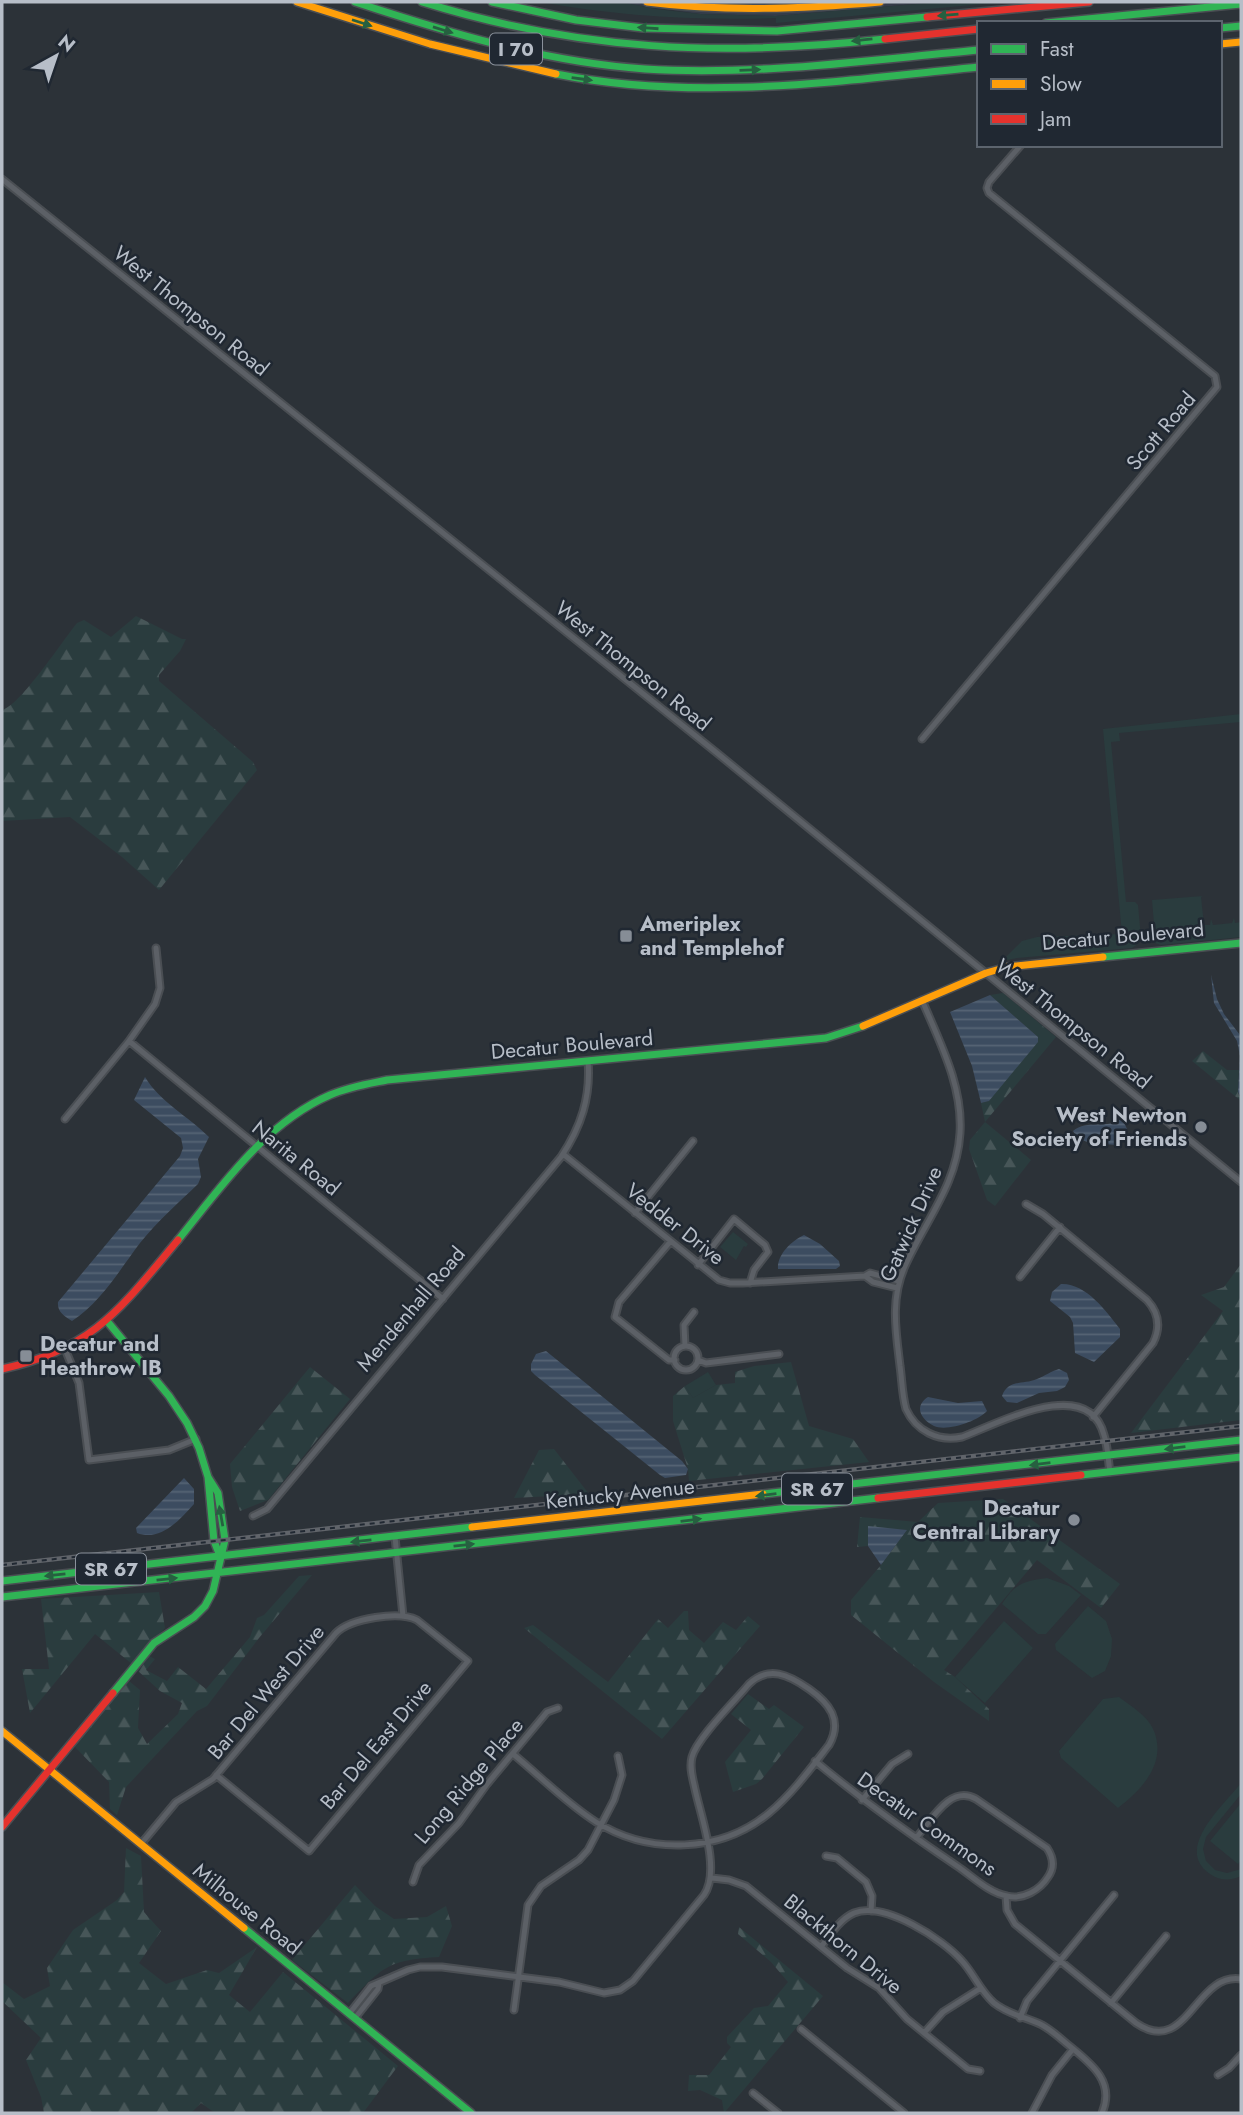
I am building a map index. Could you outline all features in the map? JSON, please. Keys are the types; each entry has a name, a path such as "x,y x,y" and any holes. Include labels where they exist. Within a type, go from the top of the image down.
{"main road":[{"path":"297,2 489,61 619,84 745,88 977,67"},
{"name":"I 70","path":"355,2 440,30 524,51 586,62 643,68 759,70 977,50"},
{"name":"I 70","path":"422,2 555,36 611,44 680,49 774,48 977,29"},
{"path":"492,2 576,20 633,27 691,31 777,31 1089,2"},
{"path":"647,2 695,8 762,10 812,9 880,2"},
{"path":"1068,21 1241,5"},
{"path":"1222,28 1241,26"},
{"path":"1222,44 1241,42"},
{"name":"Decatur Boulevard","path":"2,1369 38,1360 65,1349 107,1321 256,1146 284,1122 333,1094 363,1084 831,1037 986,973 1023,963 1241,943"},
{"path":"2,1827 155,1643 194,1617 205,1606 213,1591 217,1573 220,1557 214,1541 208,1477 196,1439 173,1402 107,1321"},
{"name":"Kentucky Avenue","path":"2,1581 1241,1440"},
{"name":"Kentucky Avenue","path":"2,1597 1241,1457"},
{"name":"Milhouse Road","path":"2,1731 471,2113"}],"street":[{"name":"Scott Road","path":"922,739 1217,387 1216,376 989,193 989,183 1019,147"},
{"name":"West Thompson Road","path":"2,179 727,762 1241,1182"},
{"path":"65,1119 153,1009 160,988 156,948"},
{"name":"Gatwick Drive","path":"922,1000 954,1081 960,1110 959,1141 947,1189 905,1265 898,1284 895,1320 905,1403 911,1418 923,1430 937,1437 958,1438 1056,1404 1077,1407 1093,1417"},
{"name":"Narita Road","path":"129,1041 443,1299"},
{"name":"Mendenhall Road","path":"253,1516 267,1509 563,1154 583,1114 588,1091 588,1061"},
{"path":"635,1213 693,1140"},
{"name":"Vedder Drive","path":"563,1154 719,1280 750,1283 865,1276 873,1282 898,1284"},
{"path":"1026,1204 1060,1227 1147,1300 1156,1314 1158,1327 1153,1343 1093,1417 1103,1432 1110,1472"},
{"path":"698,1265 734,1219 765,1245 768,1252 754,1270 750,1283"},
{"path":"1020,1277 1060,1227"},
{"path":"670,1242 619,1302 615,1317 669,1360 675,1360"},
{"path":"685,1346 684,1325 694,1312"},
{"path":"685,1346 695,1350 698,1360 695,1366 685,1370 678,1366 675,1360 678,1349 685,1346"},
{"path":"65,1349 76,1373 89,1460 169,1450 196,1439"},
{"path":"698,1360 706,1363 779,1354"},
{"path":"395,1537 403,1616"},
{"name":"Bar Del East Drive","path":"216,1775 309,1851 468,1661 417,1620 403,1616"},
{"name":"Bar Del West Drive","path":"141,1844 176,1802 216,1775 341,1628 354,1621 403,1616"},
{"path":"352,2016 378,1990 379,1983 408,1970 431,1966 559,1982 604,1993 624,1989 704,1895 712,1878 706,1843 691,1768 693,1753 751,1681 761,1675 780,1673 792,1678 825,1702 832,1710 835,1721 832,1740 783,1799 761,1819 732,1835 706,1843 676,1846 649,1843 602,1826 513,1754"},
{"name":"Long Ridge Place","path":"413,1882 419,1865 459,1823 487,1784 547,1712 558,1708"},
{"path":"862,1800 892,1764 908,1754"},
{"path":"514,2010 525,1917 531,1899 547,1881 582,1857 602,1826 622,1775 618,1756"},
{"name":"Decatur Commons","path":"815,1761 862,1800 976,1879 1006,1896 1007,1910 1012,1920 1142,2027 1152,2031 1164,2031 1181,2022 1214,1985 1227,1979 1241,1979"},
{"path":"916,1838 949,1799 963,1795 976,1799 1043,1845 1052,1858 1051,1872 1041,1886 1023,1896 1006,1896"},
{"path":"826,1856 837,1858 866,1882 872,1896 871,1911"},
{"name":"Blackthorn Drive","path":"712,1878 746,1886 851,1971 878,1987 907,2019 968,2069 980,2071"},
{"path":"1020,2018 1028,2000 1114,1895"},
{"path":"821,1947 847,1917 857,1912 871,1911 906,1922 935,1938 960,1959 996,2004 1020,2018 1050,2030 1094,2067 1103,2080 1106,2096 1102,2113"},
{"path":"1111,2003 1166,1936"},
{"path":"924,2033 941,2013 981,1988"},
{"path":"801,2029 904,2113"},
{"path":"1032,2113 1052,2075 1073,2049"},
{"path":"1218,2075 1241,2055"},
{"path":"753,2093 778,2113"}],"shaded area":[{"path":"574,2 939,2 776,16 700,14 621,3"},
{"path":"1211,975 1224,1014 1240,1035 1241,1097 1238,1092 1240,1056 1237,1041 1214,1003"},
{"path":"990,995 1038,1037 1038,1042 989,1101 981,1103 972,1066 950,1012"},
{"path":"145,1077 166,1101 209,1137 198,1159 201,1177 198,1184 147,1235 101,1295 72,1321 60,1311 58,1302 180,1156 183,1148 181,1138 134,1100"},
{"path":"1122,1118 1127,1129 1121,1142 1116,1145 1086,1141 1073,1131 1079,1127 1116,1122"},
{"path":"804,1235 820,1244 839,1261 840,1266 836,1269 778,1269 786,1249"},
{"path":"1061,1284 1079,1288 1087,1293 1120,1329 1120,1337 1094,1362 1075,1353 1073,1323 1070,1317 1050,1301 1052,1292"},
{"path":"546,1351 682,1461 688,1469 686,1475 665,1478 660,1475 535,1375 531,1371 531,1364 536,1354"},
{"path":"1059,1369 1067,1373 1069,1380 1065,1387 1057,1391 1039,1393 1017,1403 1007,1402 1002,1396 1012,1385 1032,1381"},
{"path":"928,1397 958,1403 982,1401 987,1411 962,1424 946,1428 934,1426 920,1412 921,1404"},
{"path":"184,1478 194,1489 194,1504 169,1528 154,1535 137,1533 136,1528"},
{"path":"868,1526 907,1530 881,1565 868,1546"}],"green space":[{"path":"540,2 622,2 700,14 776,16 939,2 1005,2 776,23 776,18 657,16"},
{"path":"136,616 186,639 180,651 159,675 159,681 253,762 257,770 159,890 70,817 2,821 2,710 10,706 30,685 77,623 84,620 111,637"},
{"path":"1241,714 1241,722 1119,733 1120,741 1111,742 1126,902 1135,902 1138,905 1141,938 1138,944 1132,948 1002,961 1022,941 1037,937 1122,934 1103,729"},
{"path":"1203,896 1204,925 1210,925 1211,919 1213,925 1232,923 1234,918 1235,923 1241,922 1241,937 1161,945 1152,942 1152,900"},
{"path":"1003,993 1056,1037 985,1122 981,1103 989,1101 1038,1037 990,995"},
{"path":"1203,1051 1227,1070 1239,1070 1238,1092 1241,1101 1192,1061"},
{"path":"985,1122 1031,1160 995,1206 987,1200 969,1149 970,1140"},
{"path":"733,1232 748,1244 736,1260 720,1247"},
{"path":"1241,1264 1241,1420 1131,1433 1223,1311 1201,1295 1224,1287"},
{"path":"791,1362 809,1426 853,1439 869,1462 689,1481 688,1469 673,1421 673,1396 685,1386 693,1398 716,1385 735,1383 735,1372 754,1366"},
{"path":"310,1367 350,1399 268,1500 240,1511 232,1487 230,1464"},
{"path":"708,1372 716,1385 693,1398 685,1386"},
{"path":"554,1449 589,1494 514,1498 539,1450"},
{"path":"1003,1499 1120,1584 1101,1608 1037,1560 944,1670 989,1709 989,1721 934,1682 851,1615 851,1600 907,1530 868,1527 868,1546 857,1547 860,1517 918,1522 938,1503"},
{"path":"312,1575 207,1706 197,1711 126,1787 117,1815 110,1809 109,1782 74,1746 129,1681 140,1690 138,1728 147,1744 178,1714 182,1703 160,1691 138,1671 149,1656 155,1659 146,1670 167,1681 178,1667 206,1689 250,1637 257,1618 264,1615 299,1576"},
{"path":"1047,1578 1069,1586 1081,1595 1046,1634 1038,1634 1002,1604 1020,1585"},
{"path":"159,1592 165,1628 132,1664 95,1634 30,1713 22,1669 49,1669 41,1599"},
{"path":"1088,1606 1106,1621 1112,1639 1111,1656 1105,1671 1092,1678 1056,1650 1055,1644"},
{"path":"684,1611 688,1611 689,1630 704,1643 723,1622 736,1630 748,1616 760,1626 662,1739 524,1628 533,1625 608,1682 658,1619 668,1628"},
{"path":"1004,1621 1033,1648 985,1703 955,1677"},
{"path":"748,1694 769,1709 774,1705 804,1727 762,1779 756,1784 733,1792 725,1762 751,1730 731,1714"},
{"path":"1119,1697 1152,1726 1157,1754 1150,1775 1118,1808 1061,1758 1059,1751 1103,1699"},
{"path":"1241,1783 1241,1794 1206,1837 1203,1849 1206,1861 1215,1870 1227,1873 1241,1869 1241,1876 1222,1879 1210,1874 1200,1864 1197,1852 1199,1840 1205,1827"},
{"path":"1241,1803 1241,1860 1238,1864 1210,1841"},
{"path":"126,1848 141,1856 144,1912 161,1931 139,1963 166,1984 207,1970 219,1973 257,1947 229,1995 250,2012 283,1972 398,2066 363,2113 215,2113 201,2103 191,2113 44,2113 41,2097 26,2060 41,2038 2,2001 2,1982 24,1999 50,1986 47,1968 73,1930 117,1900 124,1892"},
{"path":"355,1885 375,1906 394,1919 427,1917 446,1906 452,1926 439,1957 408,1960 387,1968 378,1973 348,2003 292,1960"},
{"path":"739,1927 823,1996 724,2113 722,2100 700,2090 688,2091 689,2075 709,2075 731,2047 727,2043 727,2037 754,2008 768,2006 788,1982 771,1962 738,1934"}],"railway":[{"path":"2,1565 1241,1426"}],"traffic: fast":[{"path":"355,2 426,25 534,53 645,69 770,69 977,50"},
{"path":"422,2 538,31 651,46 766,48 885,39"},
{"path":"492,2 576,20 643,28 777,31 927,17"},
{"path":"1067,21 1241,4"},
{"path":"1222,28 1241,26"},
{"path":"556,74 662,87 715,88 820,83 977,67"},
{"path":"1103,957 1241,943"},
{"path":"178,1240 228,1178 265,1139 307,1107 344,1090 387,1080 826,1038 863,1026"},
{"path":"107,1321 169,1396 187,1423 199,1448 208,1477 218,1493 225,1540 213,1591 205,1606 194,1617 154,1643 113,1693"},
{"path":"763,1494 1241,1440"},
{"path":"1081,1475 1241,1457"},
{"path":"208,1477 214,1541 220,1556"},
{"path":"2,1597 878,1498"},
{"path":"2,1581 472,1527"},
{"path":"244,1928 471,2113"}],"traffic: slow":[{"path":"297,2 430,44 556,74"},
{"path":"647,2 764,8 880,2"},
{"path":"1222,44 1241,42"},
{"path":"863,1026 986,973 1007,967 1103,957"},
{"path":"472,1527 763,1494"},
{"path":"2,1731 244,1928"}],"traffic: jam":[{"path":"927,17 1089,2"},
{"path":"885,39 977,29"},
{"path":"2,1369 34,1361 83,1337 122,1305 178,1240"},
{"path":"878,1498 1081,1475"},
{"path":"2,1827 113,1693"}],"place":[{"name":"Ameriplex and Templehof","path":"626,936"},
{"name":"West Newton Society of Friends","path":"1201,1127"},
{"name":"Decatur and Heathrow IB","path":"26,1356"},
{"name":"Decatur Central Library","path":"1074,1520"}]}
